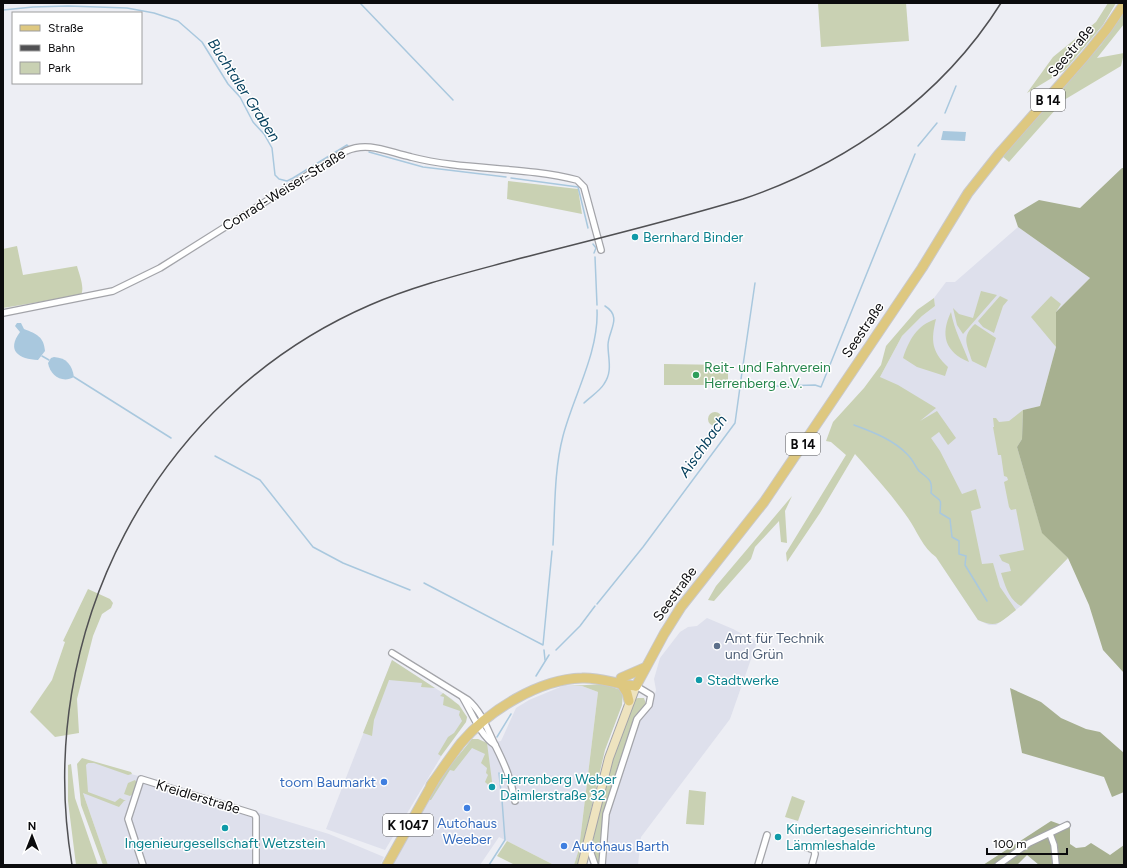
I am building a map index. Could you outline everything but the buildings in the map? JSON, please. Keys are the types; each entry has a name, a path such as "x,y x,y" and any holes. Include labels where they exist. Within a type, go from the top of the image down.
{"main road":[{"name":"Seestraße","path":"582,865 611,752 629,701 644,668 681,607 764,502 922,268 968,193 998,155 1085,56 1107,29 1124,4"},
{"path":"629,701 627,693 621,682 644,668"},
{"name":"K 1047","path":"387,865 431,785 459,740 513,697 525,691 569,679 589,678 621,682 636,686"}],"street":[{"name":"Conrad-Weiser-Straße","path":"3,313 113,291 160,268 346,151 356,147 372,147 432,163 577,180 584,187 601,250"},
{"path":"392,653 462,698 468,700 475,706 480,722 490,742 495,745 508,771 515,801"},
{"path":"602,865 606,814 637,719 649,705 651,695 636,686"},
{"name":"Kreidlerstraße","path":"143,865 128,819 141,779 254,814 256,817 256,865"},
{"path":"998,865 1029,842 1050,834 1067,825"},
{"path":"1050,834 1054,845 1056,865"},
{"path":"758,865 767,835"},
{"path":"587,842 595,865"},
{"path":"805,848 814,850 815,854 812,865"}],"shaded area":[{"path":"1018,227 1090,278 1056,312 1056,347 1040,406 1023,410 1042,533 1068,558 1026,602 996,625 989,625 978,620 936,557 880,377 902,336 922,316 935,306 934,298 946,282 955,282"},
{"path":"707,618 733,629 757,642 730,719 641,837 638,865 606,865 610,810 641,719 653,701 656,690 654,679 660,658 680,632 688,627 697,626"},
{"path":"392,660 452,699 467,717 466,722 442,755 385,850 326,829"},
{"path":"565,685 582,686 598,692 579,849 574,865 554,865 499,837 480,865 391,865 428,800 452,763 472,739 478,739 487,743 501,741 516,708 529,700"},
{"path":"82,759 329,834 384,857 380,865 108,865 83,793"}],"green space":[{"path":"818,3 906,3 909,41 821,47"},
{"path":"1108,3 1116,3 1103,25 1065,70 1027,93 1053,57 1096,22"},
{"path":"1124,11 1124,24 1097,58 1124,53 1121,66 1064,100 1009,162 1001,155 1101,45"},
{"path":"1122,168 1124,168 1124,673 1103,650 1089,605 1068,558 1042,533 1017,447 1022,439 1023,410 1040,406 1056,347 1056,312 1090,278 1018,227 1014,215 1039,200 1080,208"},
{"path":"508,181 578,189 582,214 507,199"},
{"path":"17,246 23,275 77,266 82,284 81,295 3,308 3,249"},
{"path":"981,291 997,295 963,334 957,325 953,308 959,314 973,318"},
{"path":"1000,296 1008,300 1003,306 994,333 983,327 978,321"},
{"path":"1051,296 1061,304 1056,312 1056,347 1031,317"},
{"path":"934,298 935,306 922,316 902,336 880,377 898,385 936,408 920,421 937,411 956,438 948,445 939,432 931,438 940,451 962,494 976,489 981,508 971,511 982,564 993,563 1000,587 1016,610 1002,621 995,624 985,623 978,620 936,557 927,549 902,509 855,454 820,513 787,562 786,553 846,455 831,442 826,441 833,422 864,388 881,365 886,346 917,310"},
{"path":"951,312 956,331 969,362 955,353 947,342 946,328"},
{"path":"936,319 933,339 938,356 948,367 945,376 917,367 903,358 911,339 919,329"},
{"path":"975,324 996,338 986,368 972,361 966,341 968,333"},
{"name":"Reit- und Fahrverein Herrenberg e.V.","path":"664,364 728,365 728,385 664,385"},
{"path":"1023,410 1022,439 1017,447 1042,532 1068,558 1021,606 1010,596 1001,573 1011,571 1009,564 1002,561 999,555 1024,550 1016,509 1011,510 1009,507 1004,482 1008,480 1007,477 1004,476 1001,455 998,455 993,427 993,418 996,418 999,422 1009,421"},
{"path":"715,412 720,414 722,419 720,424 715,426 710,424 708,419 710,414"},
{"path":"792,496 785,511 787,543 781,542 779,521 755,547 751,559 714,601 708,600 716,586"},
{"path":"88,589 110,599 113,603 111,608 102,614 93,636 77,699 79,733 55,737 30,712 52,680 65,642 63,641"},
{"path":"392,660 435,688 421,687 422,683 389,680 374,720 372,736 363,733"},
{"path":"604,684 623,691 622,705 605,750 578,865 574,865 579,849 598,692 582,686 569,686"},
{"path":"1010,688 1041,702 1061,718 1086,729 1100,732 1124,753 1124,792 1112,797 1104,777 1022,753"},
{"path":"443,693 459,705 467,717 466,722 441,756 438,754 448,737 454,733 462,721 459,715 460,711 443,705 444,697 440,696"},
{"path":"644,698 646,704 633,720 606,803 599,865 597,865 592,846 600,807 612,762 635,699"},
{"path":"472,739 478,739 487,743 493,789 485,782 488,775 486,773 487,768 481,763 485,754 472,748 454,771 450,770 431,800 428,800 450,766"},
{"path":"82,758 131,772 132,774 128,775 94,763 88,763 86,765 88,792 115,802 120,798 126,801 124,801 119,807 83,793 108,865 103,865 81,805 77,764"},
{"path":"71,764 75,798 98,865 76,865 68,801 68,765"},
{"path":"135,780 137,783 133,794 130,796 124,794 128,783"},
{"path":"689,790 706,792 704,825 686,824"},
{"path":"792,796 805,801 798,821 785,817"},
{"path":"1051,821 1070,828 1070,844 1076,848 1085,847 1091,843 1110,855 1124,845 1124,865 1039,865 1027,855 1017,865 983,865"},
{"path":"507,841 554,865 515,865 497,856"}],"water":[{"path":"943,131 966,132 965,141 941,140"},
{"path":"17,323 21,323 24,329 36,334 43,342 45,351 38,360 25,358 17,353 14,344 20,332 15,326"},
{"path":"54,357 62,359 68,363 72,369 74,377 70,379 61,379 54,375 48,363 51,358"}],"waterway":[{"path":"360,3 453,100"},
{"name":"Buchtaler Graben","path":"3,10 68,6 127,8 154,13 178,21 202,42 228,84 240,97 253,122 264,134 272,148 275,175 279,179 287,181 347,145 349,147"},
{"path":"945,113 956,86"},
{"path":"918,146 937,123"},
{"name":"Buchtaler Graben","path":"369,152 423,167 506,177"},
{"name":"Aischbach","path":"597,604 643,547 735,423 740,387 815,385 821,387 915,154"},
{"name":"Buchtaler Graben","path":"511,178 578,187 588,228"},
{"path":"593,244 596,248 594,253"},
{"name":"Buchtaler Graben","path":"595,257 597,305"},
{"path":"740,386 755,283"},
{"name":"Buchtaler Graben","path":"584,403 602,387 607,379 609,370 608,345 614,319 610,310 605,306"},
{"name":"Buchtaler Graben","path":"553,545 555,490 560,449 567,421 590,358 597,326 597,310"},
{"path":"42,356 49,360"},
{"path":"74,377 171,438"},
{"path":"854,425 876,434 896,445 908,455 919,471 929,480 931,485 931,493 940,501 940,513 950,519 952,537 959,541 959,554 966,556 965,565 987,601"},
{"path":"215,456 260,480 313,547 343,563 410,590"},
{"path":"424,583 543,645 552,551"},
{"name":"Aischbach","path":"556,650 580,626 595,606"},
{"name":"Buchtaler Graben","path":"544,650 545,660"},
{"name":"Aischbach","path":"536,676 549,655"},
{"name":"Aischbach","path":"497,737 511,714"},
{"name":"Aischbach","path":"499,773 501,792"},
{"name":"Aischbach","path":"489,865 505,840 502,800"}],"railway":[{"path":"72,865 65,778 72,693 92,611 125,534 170,463 226,400 293,347 370,305 387,298 423,285 743,199 782,184 819,167 855,146 889,123 921,97 950,68 977,37 1001,3"}],"place":[{"name":"Bernhard Binder","path":"635,237"},
{"name":"Reit- und Fahrverein Herrenberg e.V.","path":"696,375"},
{"name":"Amt für Technik und Grün","path":"717,646"},
{"name":"Stadtwerke","path":"699,680"},
{"name":"toom Baumarkt","path":"384,782"},
{"name":"Herrenberg Weber Daimlerstraße 32","path":"492,787"},
{"name":"Autohaus Weeber","path":"467,808"},
{"name":"Ingenieurgesellschaft Wetzstein","path":"225,828"},
{"name":"Kindertageseinrichtung Lämmleshalde","path":"778,837"},
{"name":"Autohaus Barth","path":"564,846"}]}
